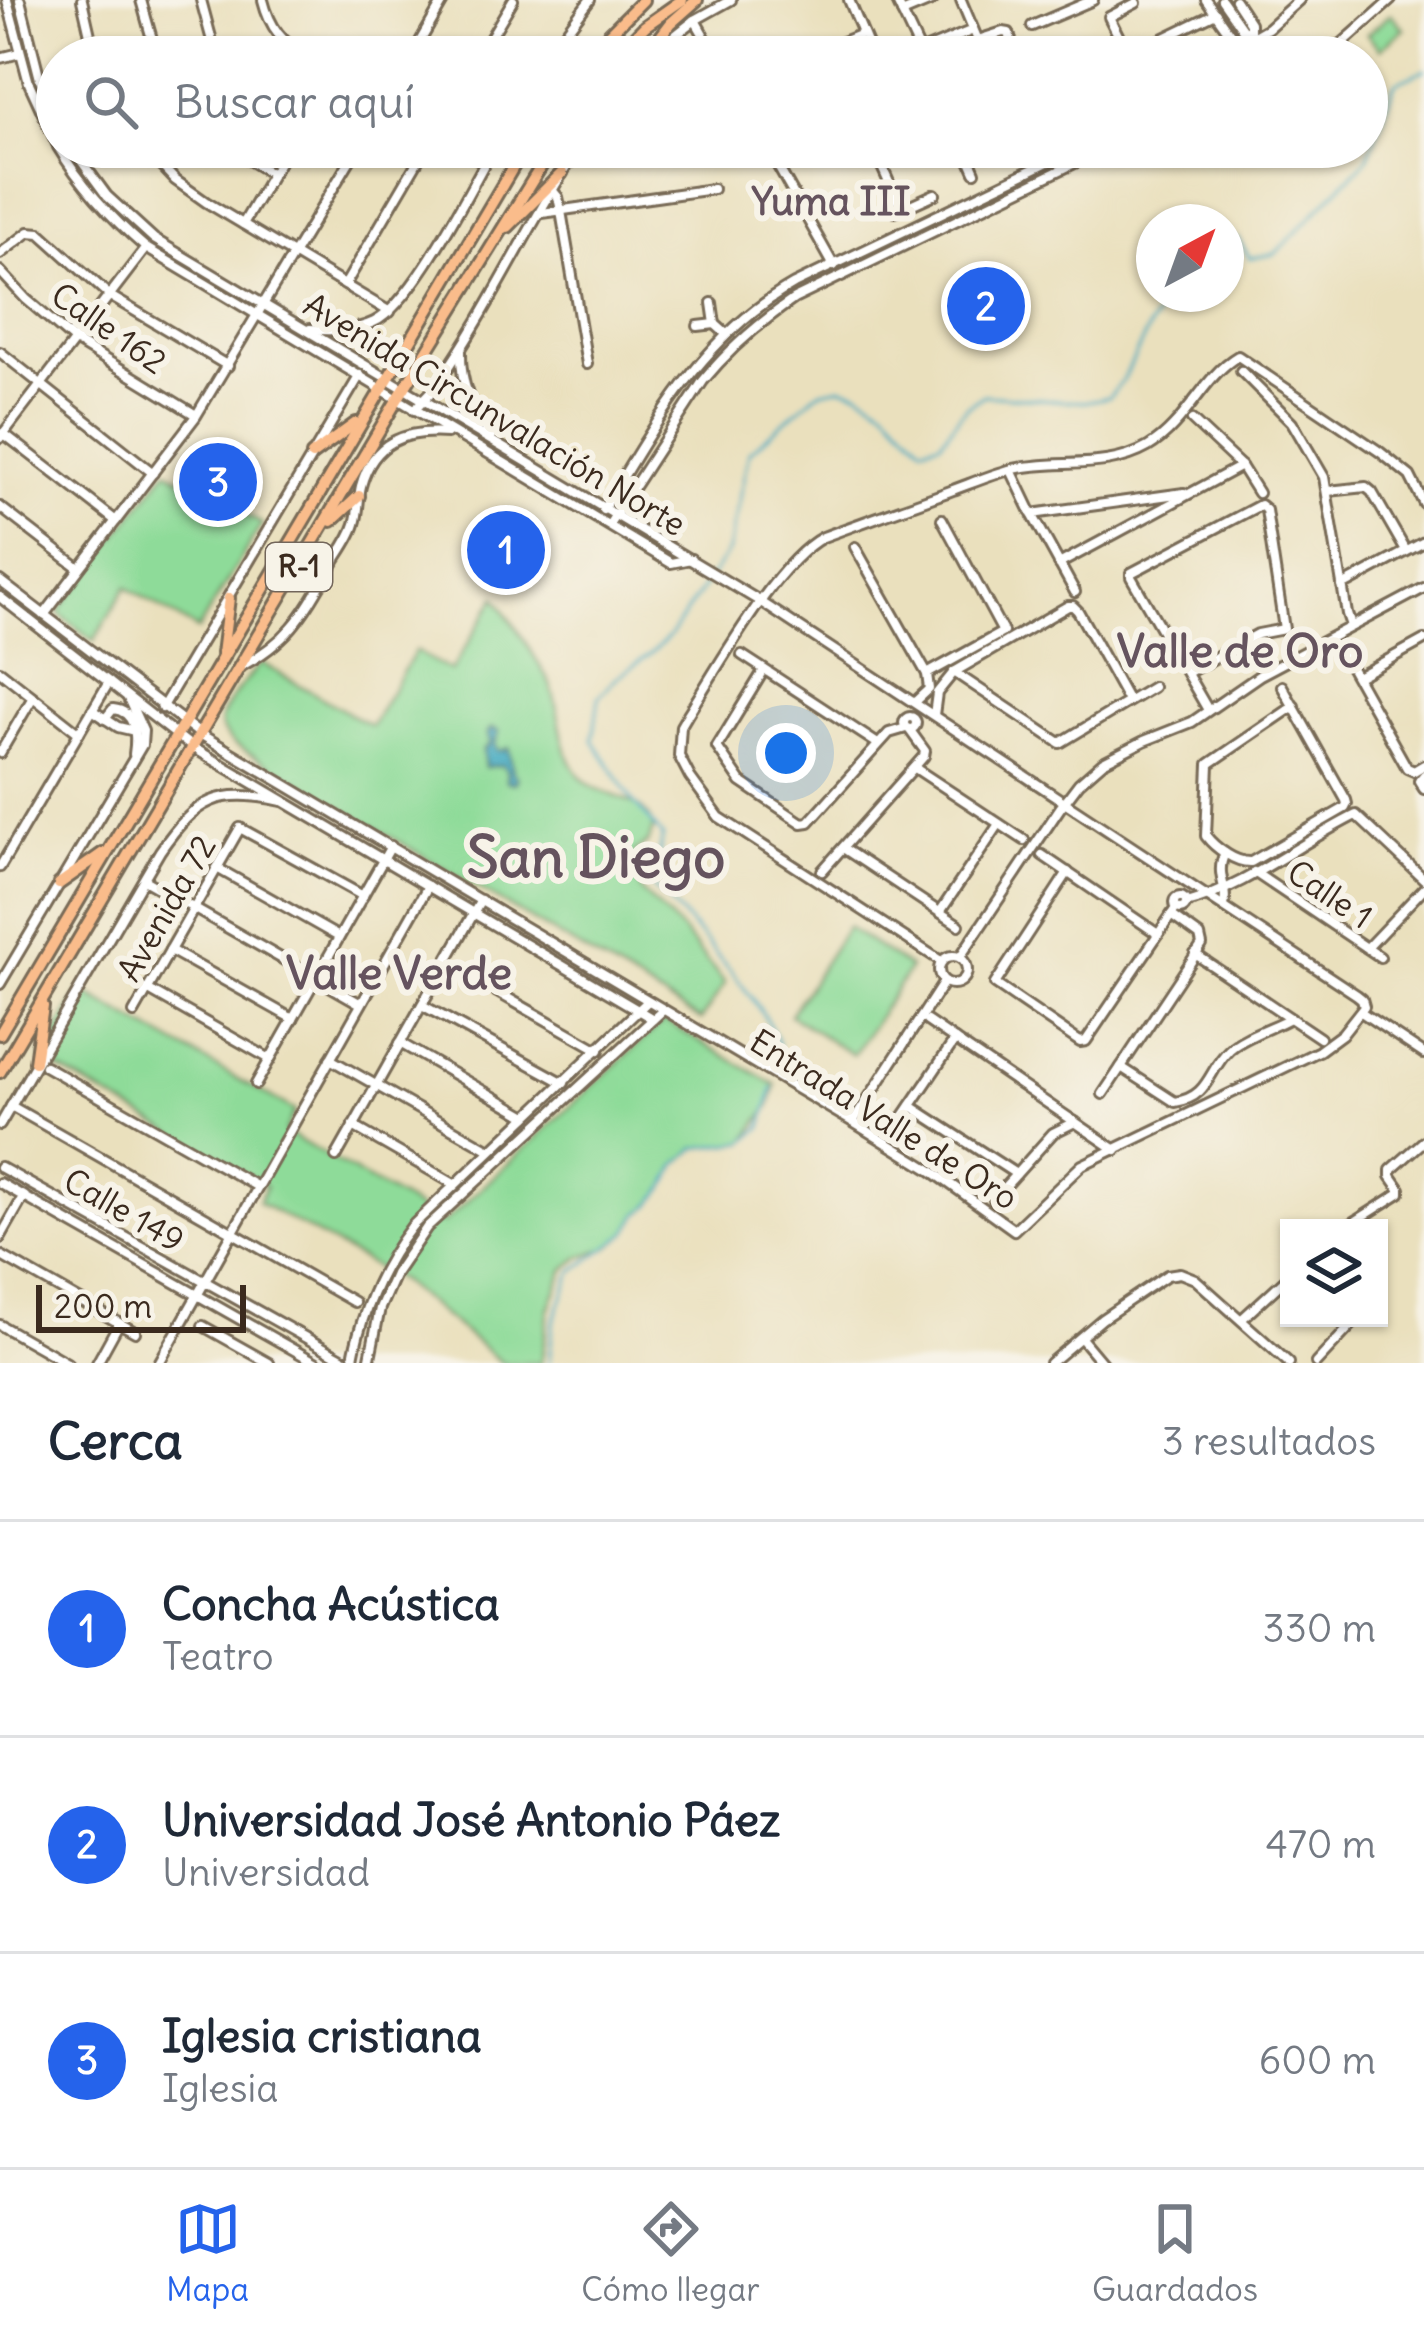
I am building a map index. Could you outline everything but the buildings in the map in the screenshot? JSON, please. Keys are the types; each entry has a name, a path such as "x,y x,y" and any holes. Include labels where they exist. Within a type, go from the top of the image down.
{"main road":[{"path":"607,36 643,0"},
{"path":"635,36 682,0"},
{"path":"662,36 697,0"},
{"name":"R-1","path":"0,1034 512,168"},
{"name":"R-1","path":"0,1072 540,168"},
{"path":"494,242 562,173"},
{"path":"312,455 363,418"},
{"path":"321,531 359,496"},
{"path":"221,658 229,598"},
{"path":"59,884 110,848"},
{"path":"40,1064 44,996"}],"street":[{"name":"Avenida Circunvalación Norte","path":"8,0 36,99"},
{"path":"20,0 36,63"},
{"path":"82,0 90,36"},
{"path":"141,0 152,36"},
{"path":"201,0 211,36"},
{"path":"263,0 279,36"},
{"path":"423,36 444,0"},
{"path":"492,36 513,0"},
{"path":"563,36 590,0"},
{"path":"674,36 731,0"},
{"path":"848,0 862,34 857,36"},
{"path":"896,0 913,36"},
{"path":"902,13 933,0"},
{"path":"961,0 976,35"},
{"path":"1055,0 1061,14"},
{"path":"1032,26 1093,0"},
{"path":"1207,0 1232,36"},
{"path":"1222,0 1247,36"},
{"path":"1235,0 1250,23 1251,36"},
{"path":"1255,36 1299,0"},
{"path":"1351,36 1391,0"},
{"path":"1117,36 1109,17 1136,3"},
{"path":"1168,36 1216,13"},
{"path":"695,20 704,36"},
{"path":"973,36 1003,32 1010,36"},
{"path":"0,58 20,53"},
{"name":"Avenida Circunvalación Norte","path":"71,168 98,204 146,248 360,375 405,387 692,559"},
{"name":"Avenida Circunvalación Norte","path":"85,168 128,218 154,239 305,328 384,383 398,400 671,562 692,559"},
{"path":"164,168 243,224 390,312"},
{"path":"262,168 272,174"},
{"path":"243,224 276,168"},
{"path":"44,615 196,416 346,168"},
{"path":"345,285 414,168"},
{"path":"305,328 356,328 390,312 422,271 482,168"},
{"path":"414,410 435,389 461,349 565,168"},
{"path":"779,168 841,276"},
{"path":"882,168 901,209 915,226"},
{"path":"973,168 975,172"},
{"path":"598,518 692,371 725,333 776,294 1035,168"},
{"path":"610,525 703,381 764,320 794,299 1065,168"},
{"path":"540,213 713,189"},
{"path":"553,191 561,212 587,364"},
{"path":"901,209 935,194"},
{"path":"966,201 972,213"},
{"path":"0,254 29,232 40,232 110,296 228,366"},
{"path":"116,521 1,434 146,248"},
{"name":"Calle 162","path":"0,271 75,341 196,416"},
{"path":"712,303 715,324 725,333"},
{"path":"698,326 715,324"},
{"path":"461,349 469,401 496,442"},
{"path":"0,352 153,472"},
{"path":"941,961 719,817 679,755 681,726 796,556 823,537 1011,470 1107,462 1149,446 1166,434 1238,356 1380,452 1410,476 1424,504"},
{"path":"1241,371 1292,422 1324,477 1351,626"},
{"path":"162,708 360,375"},
{"path":"1192,420 1240,466 1258,493"},
{"path":"238,668 294,627 355,525 366,472 380,452 405,434 454,434"},
{"path":"1059,565 1240,466"},
{"path":"1011,470 1075,592"},
{"path":"1328,491 1366,487 1406,551"},
{"path":"1031,514 1195,491"},
{"path":"1187,673 1258,634 1284,629 1266,510 1260,505 1131,573 1187,673 1208,710"},
{"path":"0,506 79,568"},
{"path":"927,674 1003,632 942,519"},
{"path":"1342,586 1424,542"},
{"path":"855,547 927,674 934,715"},
{"path":"692,559 1357,995 1362,999 1361,1012 1424,1054"},
{"path":"0,581 162,708 192,746 653,1019"},
{"path":"960,957 1065,800 1103,762 1180,728 1260,675 1423,590"},
{"path":"0,597 128,698 180,728"},
{"path":"764,670 717,747 741,782 802,823 808,822 892,730 916,727 918,704 954,672 1068,606 1073,606 1128,700"},
{"path":"1357,677 1424,640"},
{"path":"1342,652 1406,768 1414,771 1424,765"},
{"path":"742,656 878,744"},
{"path":"0,671 79,733"},
{"path":"954,672 1060,743 1154,687"},
{"path":"0,867 109,682"},
{"path":"1282,686 1294,706 1347,804 1251,862 1242,862 1206,836 1209,764 1294,706"},
{"path":"0,753 33,697"},
{"path":"120,710 128,698"},
{"path":"0,984 4,968 59,884 143,738 128,698"},
{"path":"105,719 113,709 128,715 135,731 132,761"},
{"path":"92,710 118,728 135,731"},
{"name":"Entrada Valle de Oro","path":"180,728 200,734 853,1122 932,1171 1014,1231 1082,1165 1319,1051 1361,1012"},
{"path":"822,871 915,768 925,751 908,729"},
{"path":"915,768 1024,840"},
{"path":"1424,775 1419,781 1424,789"},
{"path":"0,1125 179,825 208,803 228,795 289,803"},
{"path":"1067,872 996,979 999,988 1083,1042 1178,906 1224,890 1356,815 1424,879"},
{"path":"940,912 999,824"},
{"name":"Avenida 72","path":"134,1013 241,828 363,896"},
{"path":"256,1084 391,846"},
{"path":"843,848 959,926"},
{"path":"1224,906 1219,867 1226,853"},
{"path":"1042,855 1158,934"},
{"path":"217,868 339,937"},
{"name":"Calle 1","path":"1254,872 1380,957"},
{"path":"1102,1094 1202,944 1178,906 1176,874"},
{"path":"144,880 362,1004"},
{"path":"159,1363 428,886"},
{"path":"1367,948 1424,888"},
{"path":"336,1157 481,900"},
{"path":"170,950 293,1019"},
{"path":"1195,954 1320,1038"},
{"path":"944,982 938,970 941,961 960,957"},
{"path":"944,982 958,983 965,978 967,969 960,957"},
{"path":"446,963 599,1050"},
{"path":"853,1122 944,982"},
{"path":"147,989 270,1059"},
{"path":"352,1363 366,1310 396,1246 423,1213 648,1001"},
{"path":"422,1005 564,1083"},
{"path":"369,1363 380,1308 395,1274 428,1227 663,1010"},
{"path":"1120,1067 1182,1102 1199,1094 1230,1048 1290,1018"},
{"path":"927,1021 1116,1150"},
{"path":"893,1132 955,1040"},
{"path":"400,1043 527,1117"},
{"path":"330,1059 490,1150"},
{"path":"40,1064 258,1187"},
{"path":"11,1106 355,1302"},
{"path":"910,1106 1016,1174"},
{"path":"994,1199 1053,1133 1075,1122"},
{"path":"353,1126 454,1184"},
{"path":"1360,1219 1400,1193 1391,1170 1424,1142"},
{"name":"Calle 149","path":"0,1167 352,1363"},
{"name":"Calle 149","path":"0,1183 317,1363"},
{"path":"0,1238 24,1196"},
{"path":"0,1255 135,1332"},
{"path":"1050,1363 1102,1319 1167,1275 1180,1273 1196,1280 1289,1363"},
{"path":"1242,1319 1280,1284"},
{"path":"97,1363 119,1323"},
{"path":"0,1325 67,1363"},
{"path":"203,1326 268,1363"},
{"path":"1316,1363 1350,1327"},
{"path":"1081,1338 1102,1363"}],"green space":[{"path":"1391,14 1404,29 1388,42 1388,36 1367,34"},
{"path":"167,470 262,524 198,630 126,587 94,641 59,614 60,609"},
{"path":"496,597 547,678 567,754 580,776 649,817 654,829 634,858 641,891 725,983 701,1020 234,744 222,730 227,706 261,663 371,726 415,651 451,671"},
{"path":"847,927 910,968 853,1055 790,1015"},
{"path":"81,991 295,1111 285,1132 443,1223 664,1021 776,1085 770,1105 745,1142 696,1148 677,1165 667,1185 627,1233 565,1269 549,1309 541,1363 502,1363 400,1281 258,1202 266,1186 41,1059"}],"water":[{"path":"492,728 499,731 496,749 509,748 514,783 506,781 503,765 485,767 483,750 490,743 487,733"}],"waterway":[{"path":"1388,102 1395,83 1424,70"},
{"path":"1244,249 1250,258 1275,254 1358,168"},
{"path":"776,1071 779,1052 763,1014 726,965 652,886 663,836 635,804 593,740 599,697 670,636 728,551 749,452 820,391 842,387 859,392 884,407 923,446 940,442 966,407 984,395 1084,402 1109,397 1159,312"},
{"path":"549,1363 553,1324 572,1272 627,1233 667,1185 677,1165 696,1148 745,1142 762,1127 773,1088"}],"place":[{"name":"Universidad José Antonio Páez","path":"986,306"},
{"name":"Iglesia cristiana","path":"218,482"},
{"name":"Concha Acústica","path":"506,550"}],"district":[{"name":"Yuma III","path":"831,201"},
{"name":"Valle de Oro","path":"1240,651"},
{"name":"San Diego","path":"596,857"},
{"name":"Valle Verde","path":"399,973"}]}
